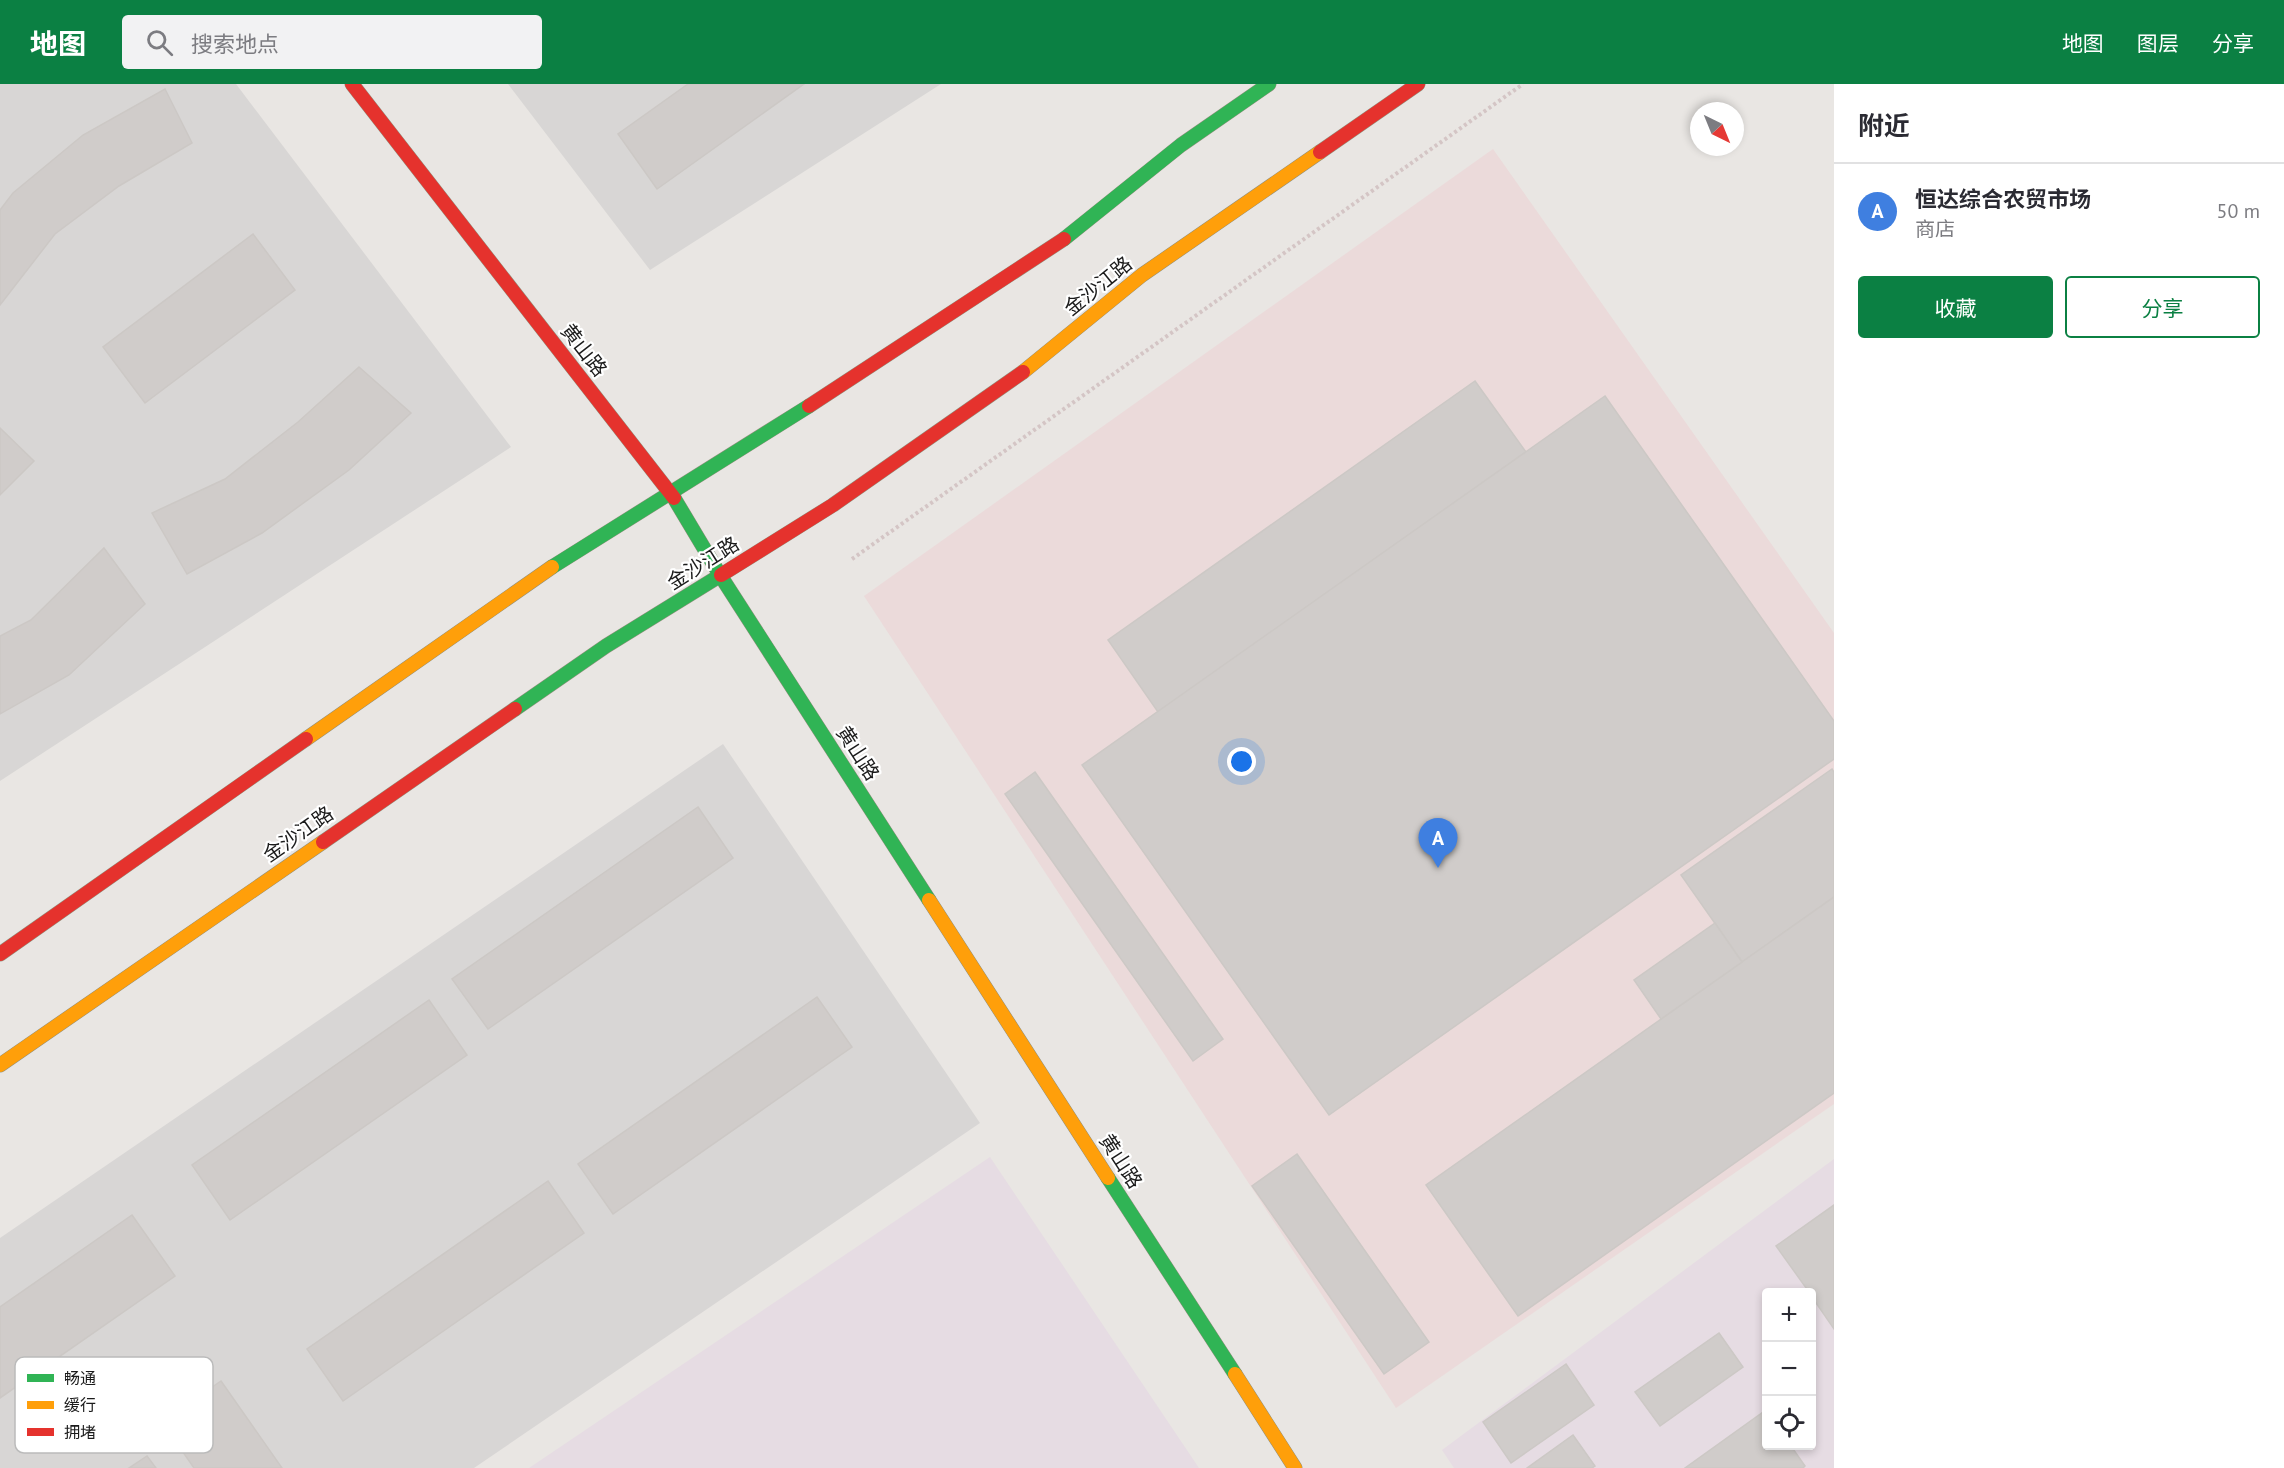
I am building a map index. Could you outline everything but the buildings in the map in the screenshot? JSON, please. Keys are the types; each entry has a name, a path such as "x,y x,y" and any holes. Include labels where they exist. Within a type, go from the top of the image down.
{"main road":[{"name":"黄山路","path":"352,84 672,494 720,575 1295,1468"},
{"path":"0,954 556,564 754,442 1060,242 1181,145 1269,84"},
{"name":"金沙江路","path":"0,1065 606,646 834,505 1027,369 1142,275 1418,84"}],"path":[{"path":"852,559 1523,84"}],"shaded area":[{"path":"0,84 236,84 511,447 0,781"},
{"path":"508,84 941,84 650,270"},
{"path":"1493,149 1834,633 1834,1104 1396,1408 864,596"},
{"path":"723,744 980,1123 474,1468 0,1468 0,1238"},
{"path":"990,1157 1199,1468 529,1468"},
{"path":"1834,1159 1834,1468 1454,1468 1442,1450"}],"traffic: fast":[{"path":"1064,239 1181,145 1269,84"},
{"path":"552,567 809,406"},
{"path":"674,498 720,575 929,900"},
{"path":"515,709 606,646 721,575"},
{"path":"1108,1178 1235,1374"}],"traffic: slow":[{"path":"1023,372 1142,275 1320,152"},
{"path":"306,739 552,567"},
{"path":"0,1065 323,842"},
{"path":"929,900 1108,1178"},
{"path":"1235,1374 1295,1468"}],"traffic: jam":[{"path":"352,84 674,498"},
{"path":"1320,152 1418,84"},
{"path":"809,406 1064,239"},
{"path":"721,575 833,505 1023,372"},
{"path":"323,842 515,709"},
{"path":"0,954 306,739"}],"place":[{"name":"恒达综合农贸市场","path":"1438,868"}]}
